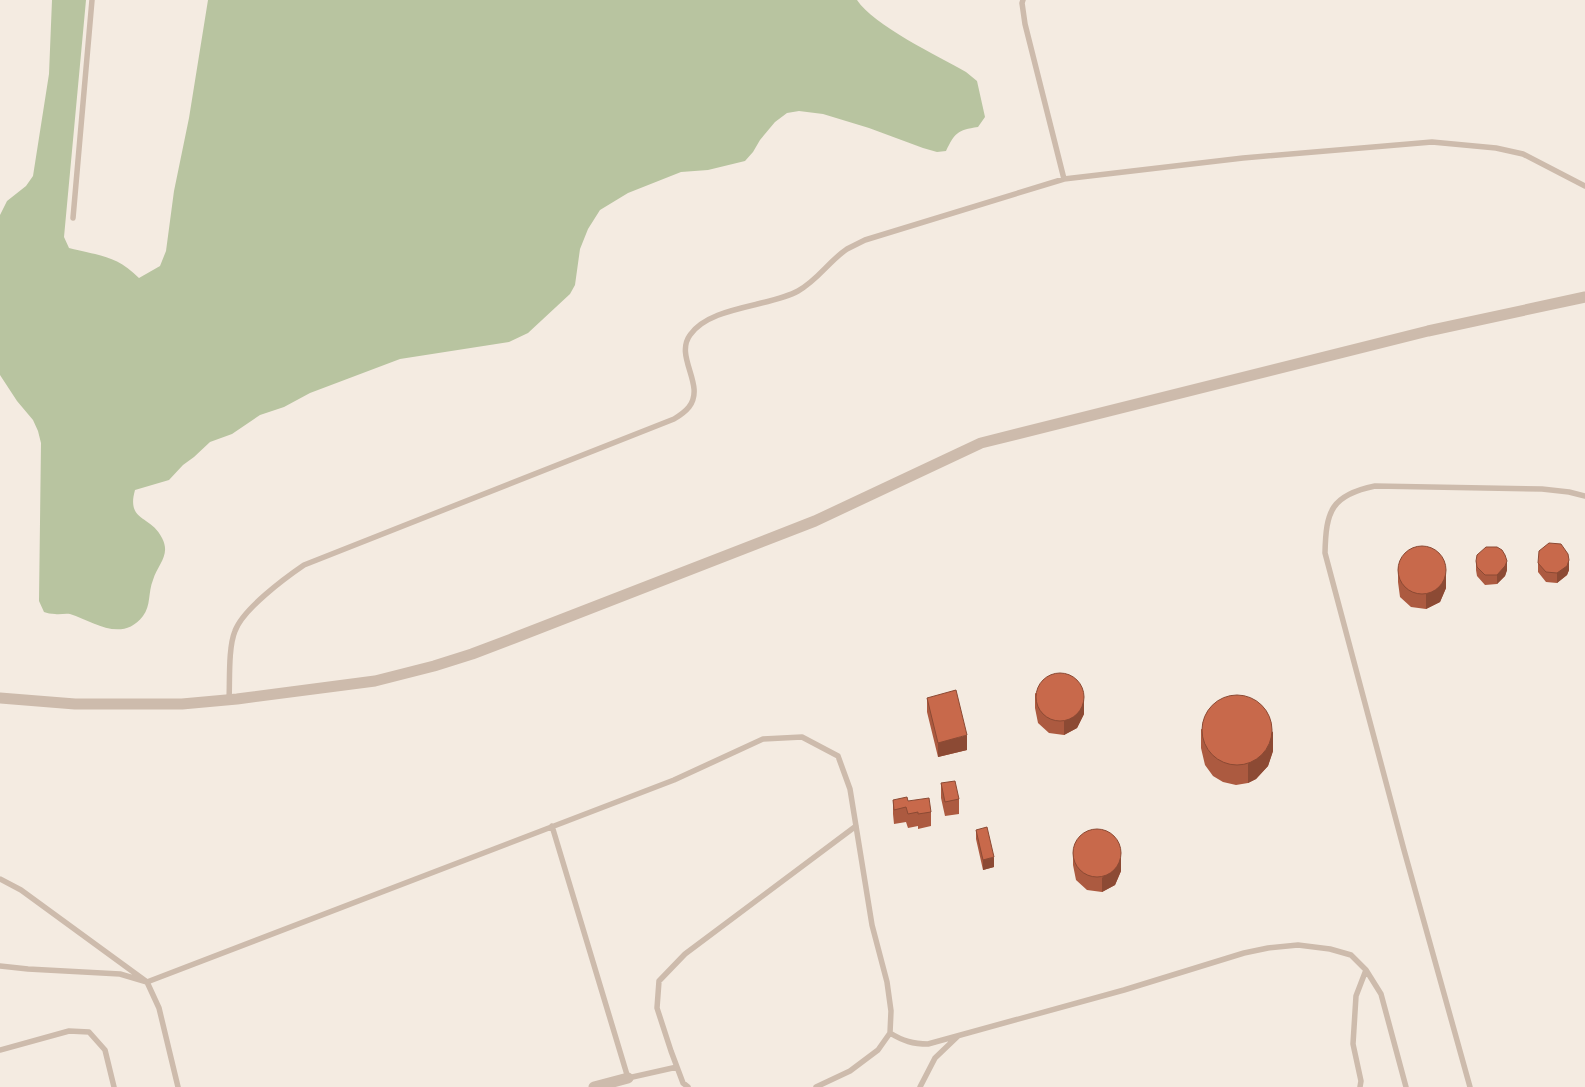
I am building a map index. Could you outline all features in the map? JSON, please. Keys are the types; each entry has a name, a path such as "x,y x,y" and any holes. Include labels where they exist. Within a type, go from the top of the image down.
{"street":[{"path":"0,698 84,704 182,704 360,684 434,666 472,654 815,521 981,443 1428,331 1585,297"},
{"path":"594,1087 628,1078"}],"lane":[{"path":"73,218 92,0"},
{"path":"1023,0 1025,24 1064,179"},
{"path":"229,700 232,646 235,631 242,617 288,576 304,565 674,419 688,408 694,398 694,388 685,350 689,335 702,323 721,314 796,292 813,282 847,249 864,240 1064,179 1243,158 1432,142 1496,148 1523,154 1585,186"},
{"path":"1470,1087 1325,554 1327,524 1331,510 1344,497 1358,490 1375,486 1542,489 1585,496"},
{"path":"0,966 120,974 147,982 674,780 763,738 802,737 838,756 850,789 872,925 887,982 891,1011 890,1033 878,1050 850,1071 816,1087"},
{"path":"552,826 628,1078 677,1067"},
{"path":"685,1086 657,1008 659,981 685,954 856,826"},
{"path":"0,879 21,890 147,982 159,1008 178,1087"},
{"path":"890,1033 901,1040 914,1044 928,1044 1124,990 1244,953 1298,945 1330,949 1350,955 1366,970 1381,994 1406,1087"},
{"path":"1360,1087 1361,1081 1353,1044 1356,996 1366,970"},
{"path":"0,1050 69,1031 89,1032 105,1050 114,1087"},
{"path":"920,1087 935,1058 960,1034"}],"green space":[{"path":"52,0 86,0 64,237 69,248 107,257 131,270 139,278 160,266 166,251 174,191 189,118 208,0 857,0 865,10 891,30 966,72 977,81 985,117 978,127 965,129 958,133 946,151 937,152 823,114 799,111 787,113 775,122 745,161 708,170 681,172 628,193 600,210 588,229 580,249 575,285 570,294 528,333 509,342 400,359 310,393 284,407 260,415 232,434 210,442 169,480 135,490 134,508 141,517 152,525 162,538 165,549 164,555 151,585 146,612 143,616 135,624 126,628 108,628 70,614 44,612 39,601 41,443 33,420 17,401 0,375 0,215 7,201 26,186 33,176 49,74"}],"building":[{"path":"1549,543 1561,544 1568,554 1567,566 1557,573 1546,572 1538,563 1539,551"},
{"path":"1422,546 1431,548 1439,553 1444,561 1446,570 1444,579 1439,587 1431,592 1422,594 1413,592 1405,587 1400,579 1398,570 1400,561 1405,553 1413,548"},
{"path":"1486,547 1497,547 1505,555 1507,561 1505,566 1497,575 1485,575 1477,567 1477,555"},
{"path":"1060,673 1069,675 1077,680 1082,688 1084,697 1082,706 1077,714 1069,719 1060,721 1051,719 1043,714 1038,706 1036,697 1038,688 1043,680 1051,675"},
{"path":"956,690 967,735 938,743 927,698"},
{"path":"1244,695 1257,701 1266,710 1270,716 1272,730 1270,744 1262,755 1251,763 1230,765 1223,763 1212,755 1204,744 1202,723 1204,716 1212,705 1223,697"},
{"path":"955,781 959,799 945,802 941,783"},
{"path":"907,797 908,801 929,798 931,812 908,814 906,807 894,810 893,800"},
{"path":"987,827 994,857 983,860 976,830"},
{"path":"1097,829 1106,831 1114,836 1119,844 1121,853 1119,862 1114,870 1106,875 1097,877 1088,875 1080,870 1075,862 1073,853 1075,844 1080,836 1088,831"}]}
